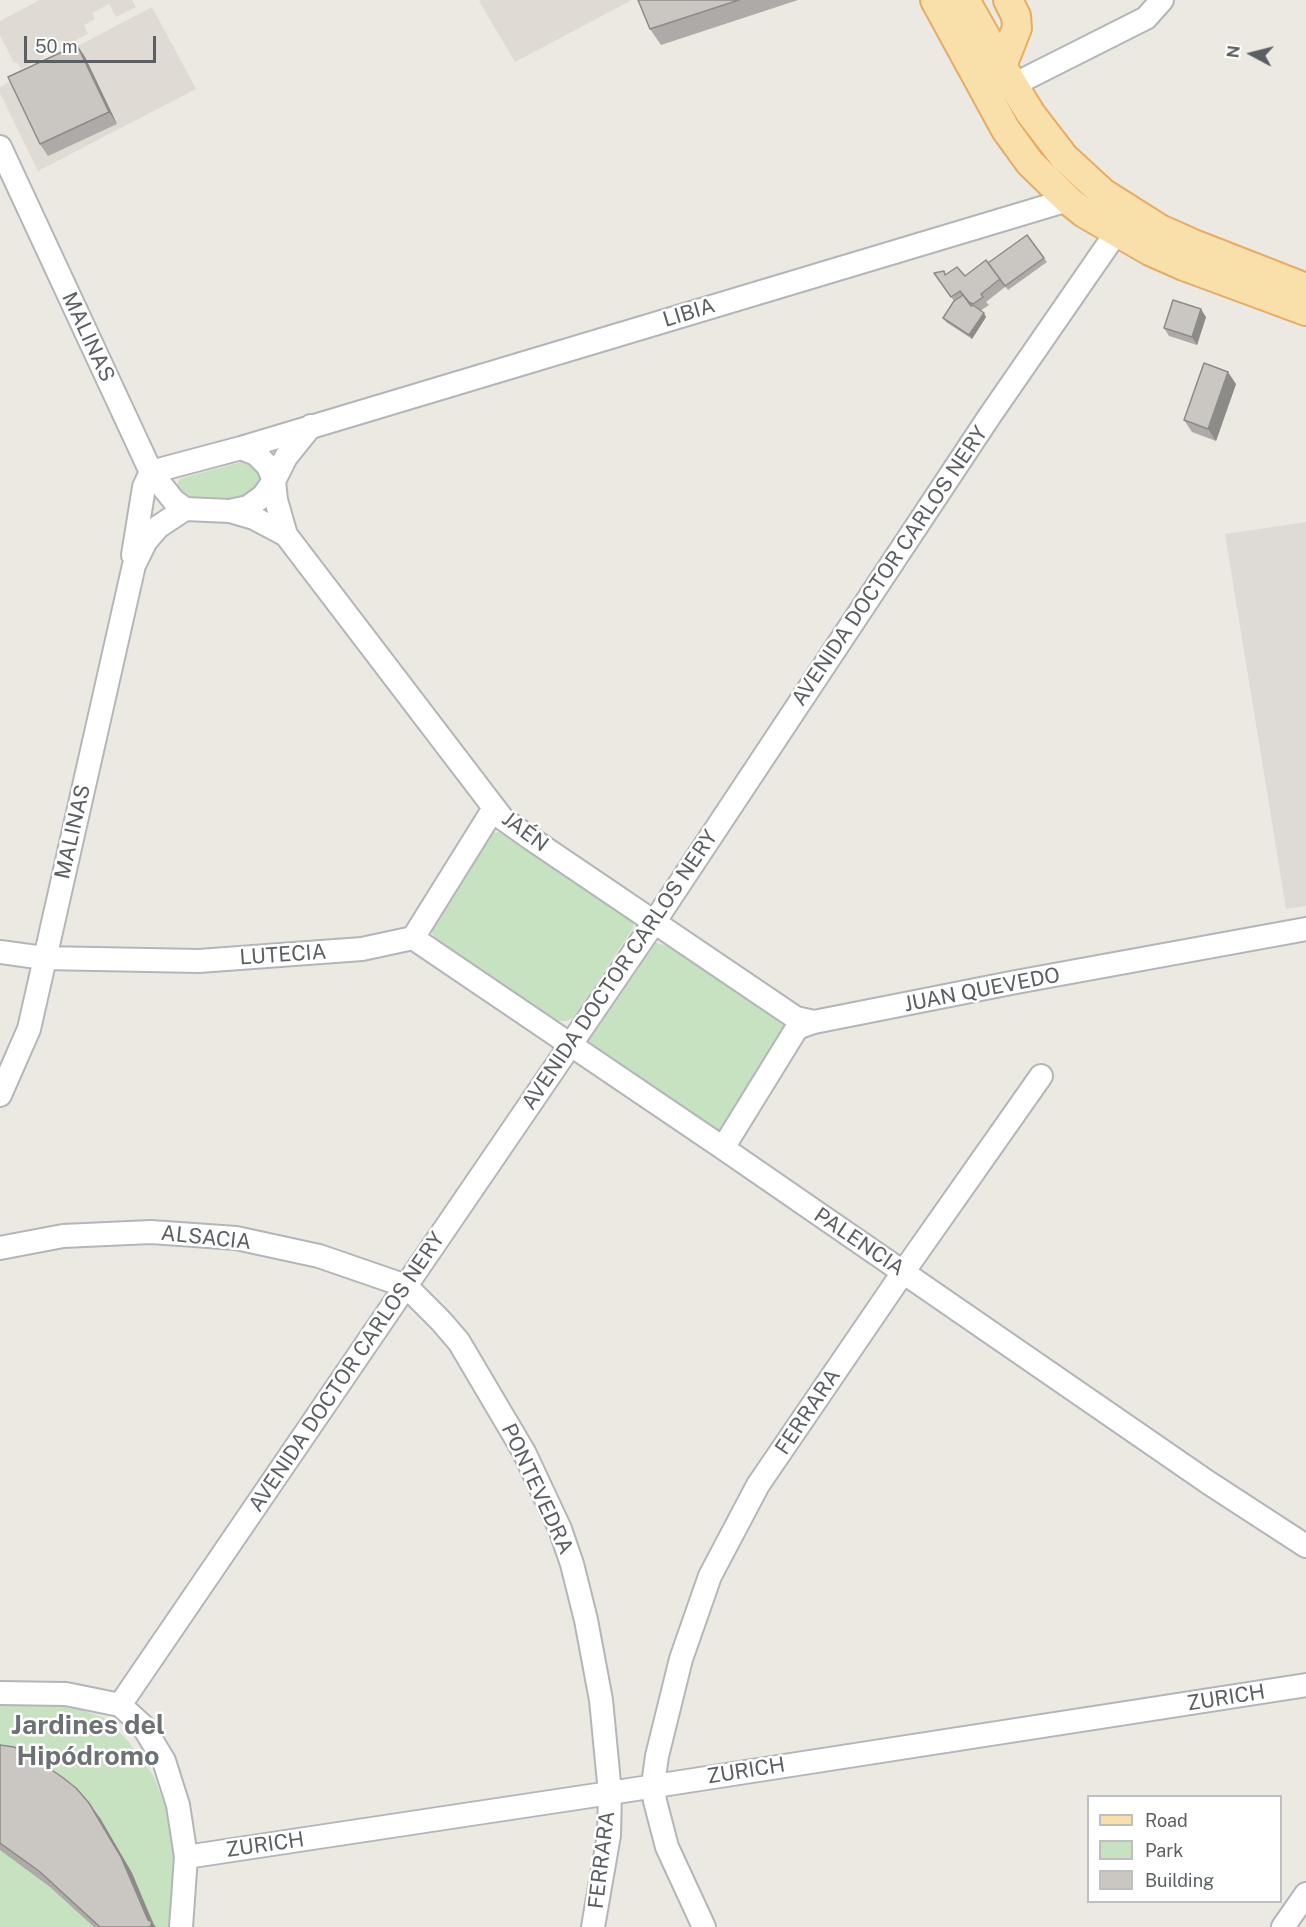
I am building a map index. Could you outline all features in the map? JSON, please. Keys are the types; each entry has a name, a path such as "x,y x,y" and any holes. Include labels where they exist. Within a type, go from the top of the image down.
{"main road":[{"path":"935,0 1006,130 1030,163 1068,200 1116,233 1184,266 1305,302"},
{"path":"965,0 1007,76 1053,144 1078,171 1103,193 1160,229 1305,302"},
{"path":"1007,76 1017,28 1016,16 1008,0"}],"street":[{"path":"1007,76 1146,18 1162,0"},
{"name":"MALINAS","path":"0,147 151,472 144,487 141,513 132,551 134,566"},
{"name":"LIBIA","path":"151,472 241,448 1068,200"},
{"name":"AVENIDA DOCTOR CARLOS NERY","path":"120,1705 655,921 983,427 1116,233"},
{"path":"151,472 174,501 185,509 230,511 248,507 264,496 286,458 311,426"},
{"path":"241,448 256,454 268,466 274,481"},
{"name":"JAÉN","path":"274,481 276,500 285,535 502,818 796,1018 814,1022"},
{"name":"MALINAS","path":"0,1095 29,1029 134,566 146,541 158,527 185,509"},
{"name":"JAÉN","path":"230,511 254,518 285,535"},
{"path":"413,938 494,808"},
{"name":"JUAN QUEVEDO","path":"723,1148 797,1028 814,1022 1016,982 1306,929"},
{"name":"LUTECIA","path":"0,952 45,958 199,961 362,949 413,938"},
{"name":"PALENCIA","path":"413,938 723,1148 1209,1483 1306,1546"},
{"name":"FERRARA","path":"653,1785 657,1756 681,1659 710,1576 758,1485 1041,1076"},
{"name":"ALSACIA","path":"0,1248 63,1236 151,1232 236,1238 319,1256 406,1286"},
{"name":"PONTEVEDRA","path":"406,1286 459,1342 524,1452 560,1529 572,1564 596,1665 606,1734 610,1793"},
{"name":"ZURICH","path":"186,1857 1306,1685"},
{"path":"0,1693 66,1694 120,1705 143,1726 164,1761 178,1804 186,1857 181,1927"},
{"path":"653,1785 667,1847 704,1927"},
{"name":"FERRARA","path":"593,1927 609,1835 610,1793"},
{"path":"1283,1927 1306,1894"}],"shaded area":[{"path":"40,0 132,0 136,7 116,17 109,4 92,13 95,19 84,25 88,34 63,46 60,40 41,50 44,57 21,69 17,62 14,63 0,35 0,21"},
{"path":"632,0 515,62 479,1"},
{"path":"152,7 196,89 38,171 0,93 0,87"},
{"path":"1306,522 1306,906 1286,909 1225,534"}],"green space":[{"path":"252,459 268,473 249,497 206,502 189,501 177,492 176,486 180,479"},
{"path":"492,833 507,834 634,919 633,928 573,1018 566,1021 558,1021 513,995 437,941 432,933 431,924"},
{"path":"656,943 672,947 786,1027 729,1132 717,1133 588,1046 587,1041 651,945"},
{"path":"27,1701 73,1707 105,1718 128,1741 153,1775 169,1817 176,1866 172,1927 0,1927 0,1705"}],"building":[{"path":"638,0 739,0 650,29"},
{"path":"77,45 109,112 40,144 8,77"},
{"path":"1027,235 1044,258 1005,286 988,263"},
{"path":"986,260 1000,279 981,294 983,297 973,304 960,291 951,297 934,273 944,271 945,275 957,267 965,276"},
{"path":"963,295 971,306 973,305 984,313 969,335 943,318 954,301"},
{"path":"1173,300 1201,309 1192,337 1164,328"},
{"path":"1204,363 1228,372 1208,429 1184,420"},
{"name":"Jardines del Hipódromo","path":"0,1745 14,1747 30,1755 76,1788 89,1803 121,1857 148,1920 152,1922 150,1927 100,1927 39,1871 0,1843"}],"district":[{"name":"Jardines del Hipódromo","path":"88,1742"}]}
